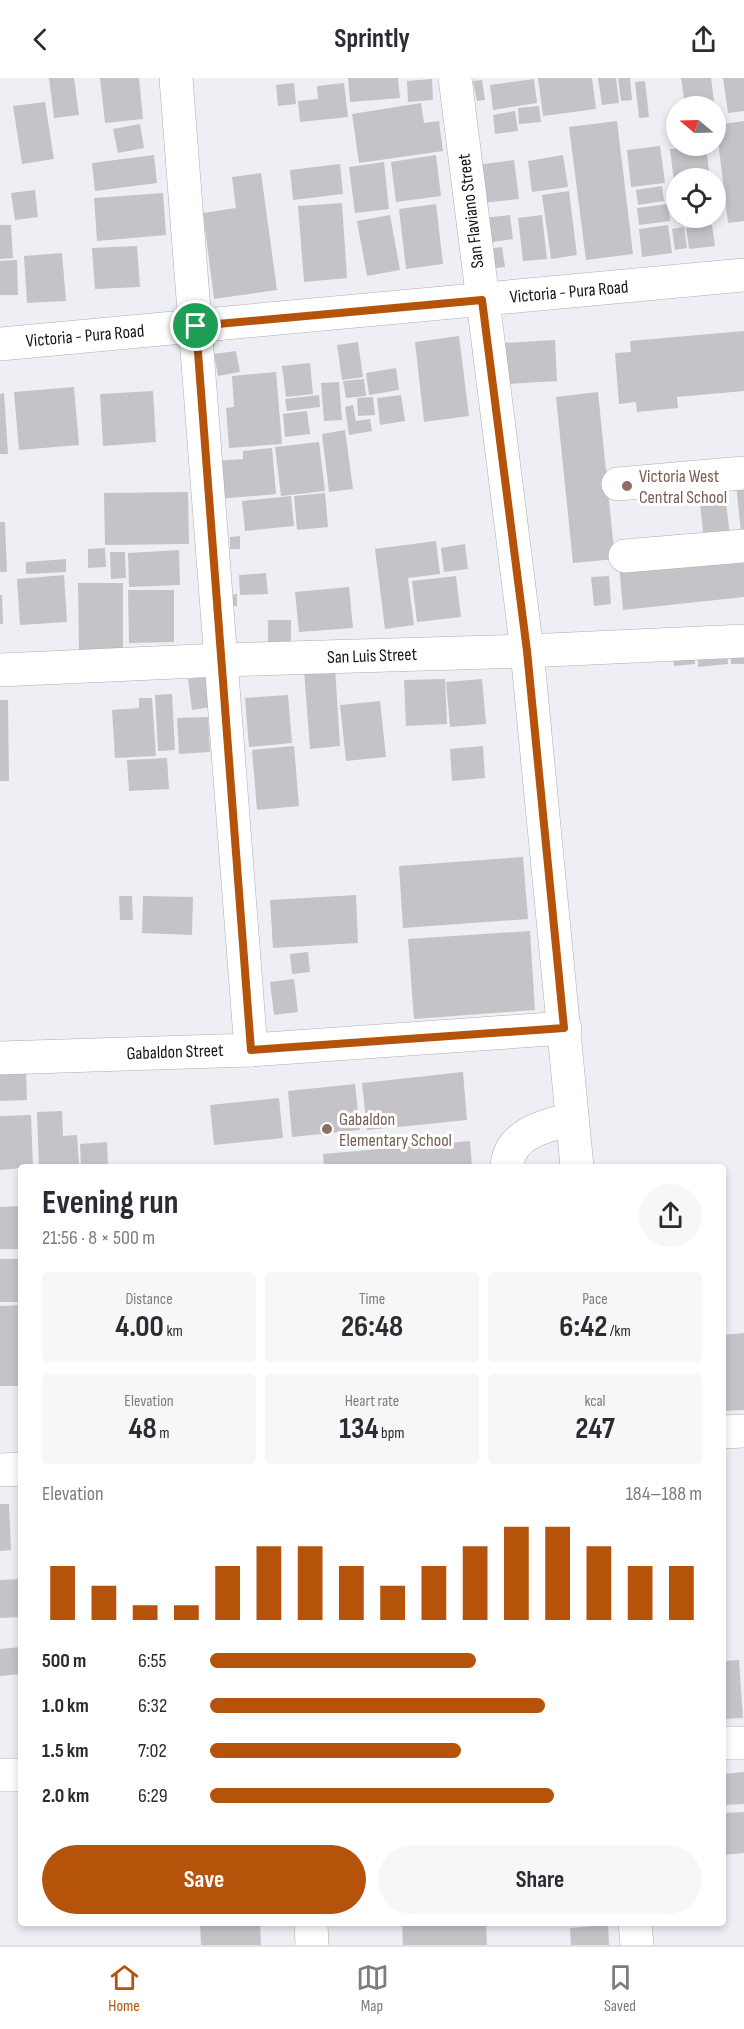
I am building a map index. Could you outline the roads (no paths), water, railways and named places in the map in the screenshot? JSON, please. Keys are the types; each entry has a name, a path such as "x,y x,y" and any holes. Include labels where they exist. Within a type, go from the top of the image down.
{"street":[{"path":"176,78 251,1050"},
{"name":"San Flaviano Street","path":"455,78 527,651 577,1164"},
{"name":"Victoria - Pura Road","path":"0,344 744,275"},
{"path":"618,484 744,473"},
{"path":"625,555 744,546"},
{"name":"San Luis Street","path":"0,670 744,641"},
{"name":"Gabaldon Street","path":"0,1058 251,1050 564,1028"},
{"path":"507,1164 507,1157 520,1139 534,1130 572,1119"},
{"path":"726,1432 744,1431"},
{"path":"0,1470 18,1469"},
{"path":"726,1743 744,1743"},
{"path":"0,1775 18,1774"},
{"path":"311,1926 312,1945"},
{"path":"635,1926 637,1945"}],"place":[{"name":"Victoria West Central School","path":"627,486"},
{"name":"Gabaldon Elementary School","path":"327,1129"}]}
